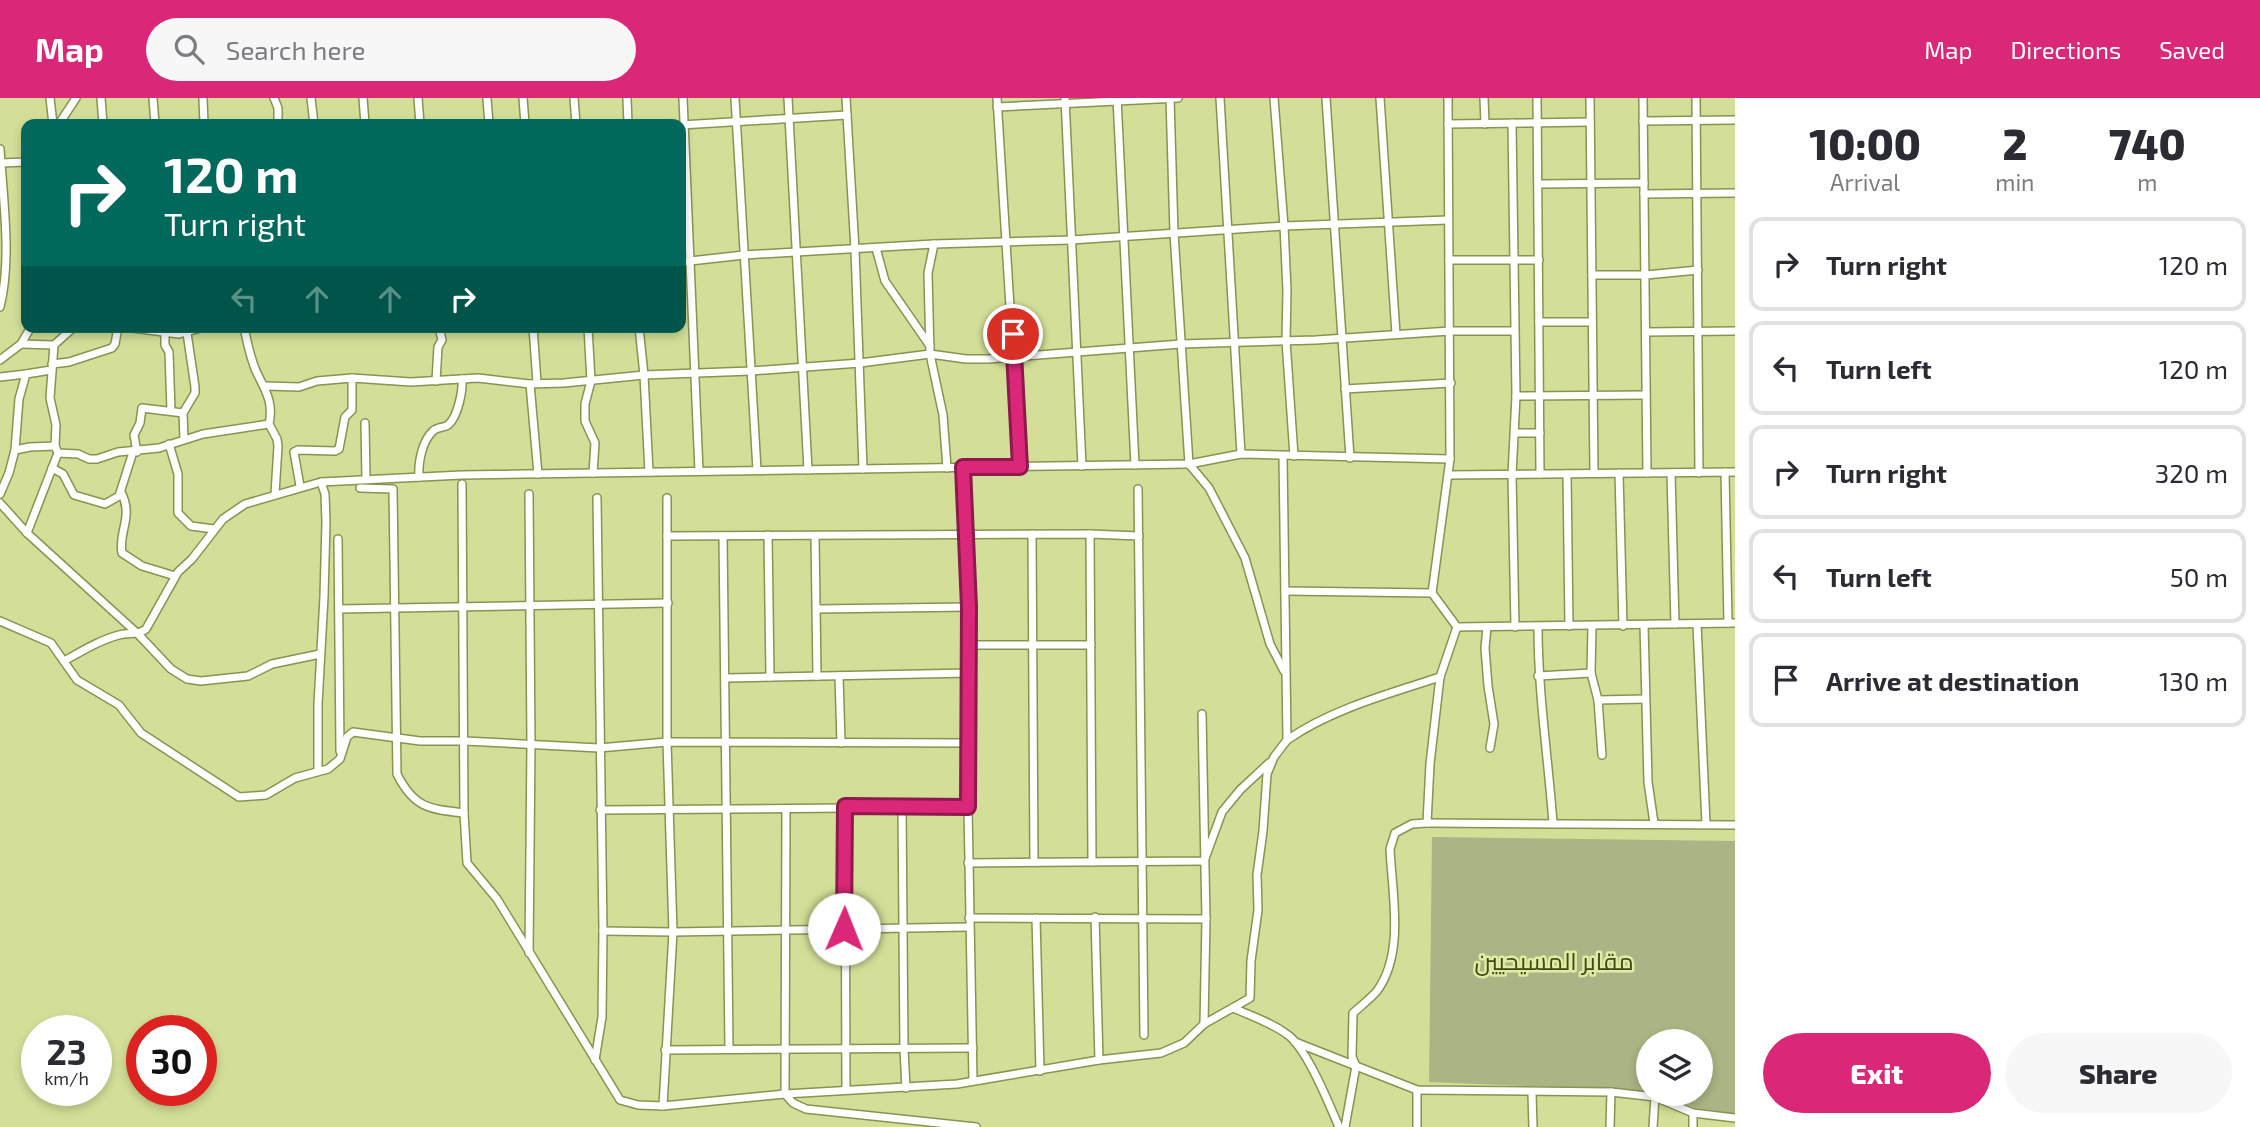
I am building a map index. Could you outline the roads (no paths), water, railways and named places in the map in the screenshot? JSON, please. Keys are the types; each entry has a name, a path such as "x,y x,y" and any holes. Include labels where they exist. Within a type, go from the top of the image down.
{"street":[{"path":"50,98 52,119"},
{"path":"62,119 76,98"},
{"path":"101,98 103,119"},
{"path":"153,98 155,119"},
{"path":"203,98 204,119"},
{"path":"274,98 278,119"},
{"path":"312,98 314,119"},
{"path":"363,98 365,119"},
{"path":"418,98 420,119"},
{"path":"487,98 489,119"},
{"path":"523,98 524,119"},
{"path":"574,98 576,119"},
{"path":"627,98 628,119"},
{"path":"683,98 683,119"},
{"path":"735,98 757,470"},
{"path":"788,98 808,470"},
{"path":"846,98 863,469"},
{"path":"1170,98 1174,233 1189,464 1209,488 1239,546 1270,644 1286,675"},
{"path":"1020,467 997,102 1178,98"},
{"path":"1220,98 1241,454"},
{"path":"1274,98 1284,226 1286,341 1294,456"},
{"path":"1326,98 1350,458"},
{"path":"1380,98 1396,334"},
{"path":"1448,98 1450,475 1432,593 1457,627"},
{"path":"1484,98 1485,124"},
{"path":"1537,98 1540,474"},
{"path":"1590,98 1594,473"},
{"path":"1643,98 1647,473"},
{"path":"1696,98 1699,473"},
{"path":"1117,100 1135,465"},
{"path":"1065,101 1082,466"},
{"path":"686,125 846,115"},
{"path":"1643,121 1735,120"},
{"path":"1448,124 1590,122"},
{"path":"1512,123 1516,396 1512,474 1515,627"},
{"path":"0,149 5,255 0,307"},
{"path":"0,163 21,162"},
{"path":"1539,184 1644,183"},
{"path":"1644,194 1735,193"},
{"path":"686,262 744,255 934,244 1072,240 1284,226 1448,220"},
{"path":"934,244 928,273 930,350 943,415 947,468"},
{"path":"876,248 885,281 930,350"},
{"path":"1449,260 1539,260"},
{"path":"1592,275 1646,275 1698,270"},
{"path":"686,272 696,373 699,471"},
{"path":"1539,323 1592,322"},
{"path":"265,386 299,387 317,381 352,378 411,383 489,378 533,383 591,381 644,375 860,363 930,350 966,359 1181,344 1450,331 1514,331"},
{"path":"1646,331 1735,331"},
{"path":"2,356 21,344 27,333"},
{"path":"27,533 57,449 56,425 50,398 52,367 54,345 67,333"},
{"path":"0,377 26,374 112,348 116,333"},
{"path":"164,333 165,345 169,352 171,411"},
{"path":"184,439 183,413 195,393 187,333"},
{"path":"245,333 252,360 269,397 269,424 278,446 275,494"},
{"path":"436,381 438,347 442,340 440,333"},
{"path":"533,333 538,474"},
{"path":"588,333 591,381 585,404 585,421 595,443 593,473"},
{"path":"640,333 649,472"},
{"path":"21,344 54,345"},
{"path":"0,494 15,450 19,399 26,374"},
{"path":"300,486 294,452 339,449 345,418 352,410 352,378"},
{"path":"419,477 418,465 424,446 433,431 449,424 459,408 462,379"},
{"path":"1345,389 1451,383"},
{"path":"1516,396 1646,395"},
{"path":"52,468 65,477 74,495 105,504 115,500 121,492 135,452 134,435 141,423 142,408 183,413"},
{"path":"365,423 366,479"},
{"path":"15,450 30,447 57,449 93,460 118,452 159,448 184,439 269,424"},
{"path":"1516,433 1540,433"},
{"path":"169,444 178,474 178,513 191,526 214,529"},
{"path":"64,661 112,637 125,633 138,634 146,629 175,576 223,519 245,504 321,482 538,474 1189,464 1241,454 1450,459"},
{"path":"1283,456 1287,740"},
{"path":"963,467 970,645 968,863 973,1081"},
{"path":"1457,627 1731,623 1726,472"},
{"path":"1450,475 1735,472"},
{"path":"1619,473 1623,626"},
{"path":"1671,473 1675,624"},
{"path":"1567,474 1569,626"},
{"path":"318,771 326,503 321,482"},
{"path":"461,484 464,813 467,863 497,899 529,954 564,1005 595,1061 623,1102 663,1106 785,1094 957,1084 1099,1060 1161,1053 1184,1043 1205,1024 1250,999 1251,961 1258,910 1256,875 1264,831 1267,775 1274,757"},
{"path":"360,488 393,489 397,774 403,787 415,800 434,810 464,813"},
{"path":"1138,489 1144,1035"},
{"path":"121,492 125,500 127,519 122,553 142,566 175,576"},
{"path":"529,494 529,954"},
{"path":"595,1061 602,1017 603,931 597,498"},
{"path":"663,1106 673,932 667,742 667,498"},
{"path":"0,503 27,533 138,634 171,669 193,681 248,676 272,664 320,654"},
{"path":"1032,534 1034,862"},
{"path":"1090,534 1092,862"},
{"path":"768,535 771,677"},
{"path":"667,536 1139,536"},
{"path":"723,536 729,1048"},
{"path":"815,536 817,676"},
{"path":"338,540 340,759"},
{"path":"1285,591 1432,593"},
{"path":"339,609 668,603"},
{"path":"817,609 969,607"},
{"path":"0,621 51,643 77,680 118,705 141,733 233,795 245,797 266,795 295,778 328,769 340,759 347,737 353,732 397,740 599,748 667,742 968,743"},
{"path":"1697,624 1706,824"},
{"path":"1644,625 1648,782 1654,823"},
{"path":"1592,626 1591,673 1598,700 1602,755"},
{"path":"1427,822 1430,764 1440,677 1457,627"},
{"path":"1487,627 1485,648 1494,724 1490,748"},
{"path":"1538,627 1538,676 1553,822"},
{"path":"970,645 1091,645"},
{"path":"726,678 970,673"},
{"path":"1538,676 1591,673"},
{"path":"839,676 841,743"},
{"path":"1204,861 1222,812 1287,740 1304,728 1334,714 1440,677"},
{"path":"1598,700 1645,699"},
{"path":"1202,714 1205,1024"},
{"path":"845,806 846,1090"},
{"path":"902,806 906,1088"},
{"path":"600,810 968,807"},
{"path":"786,809 785,1094 793,1103 806,1109 976,1127"},
{"path":"1345,1127 1356,1066 1352,1057 1353,1013 1376,991 1390,968 1395,949 1390,849 1395,833 1412,824 1427,822 1735,825"},
{"path":"968,863 1204,861"},
{"path":"1095,917 1099,1060"},
{"path":"970,918 1206,919"},
{"path":"1036,918 1040,1071"},
{"path":"603,931 969,927"},
{"path":"1233,1008 1290,1036 1300,1048 1339,1127"},
{"path":"1295,1042 1417,1090 1611,1092 1636,1095"},
{"path":"665,1050 973,1048"},
{"path":"1417,1090 1418,1127"},
{"path":"1609,1127 1611,1092"},
{"path":"1532,1093 1533,1127"},
{"path":"1653,1127 1654,1106"},
{"path":"1676,1106 1693,1113 1735,1118"},
{"path":"1693,1113 1693,1127"}],"park label":[{"name":"مقابر المسيحيين","path":"1554,962"}]}
